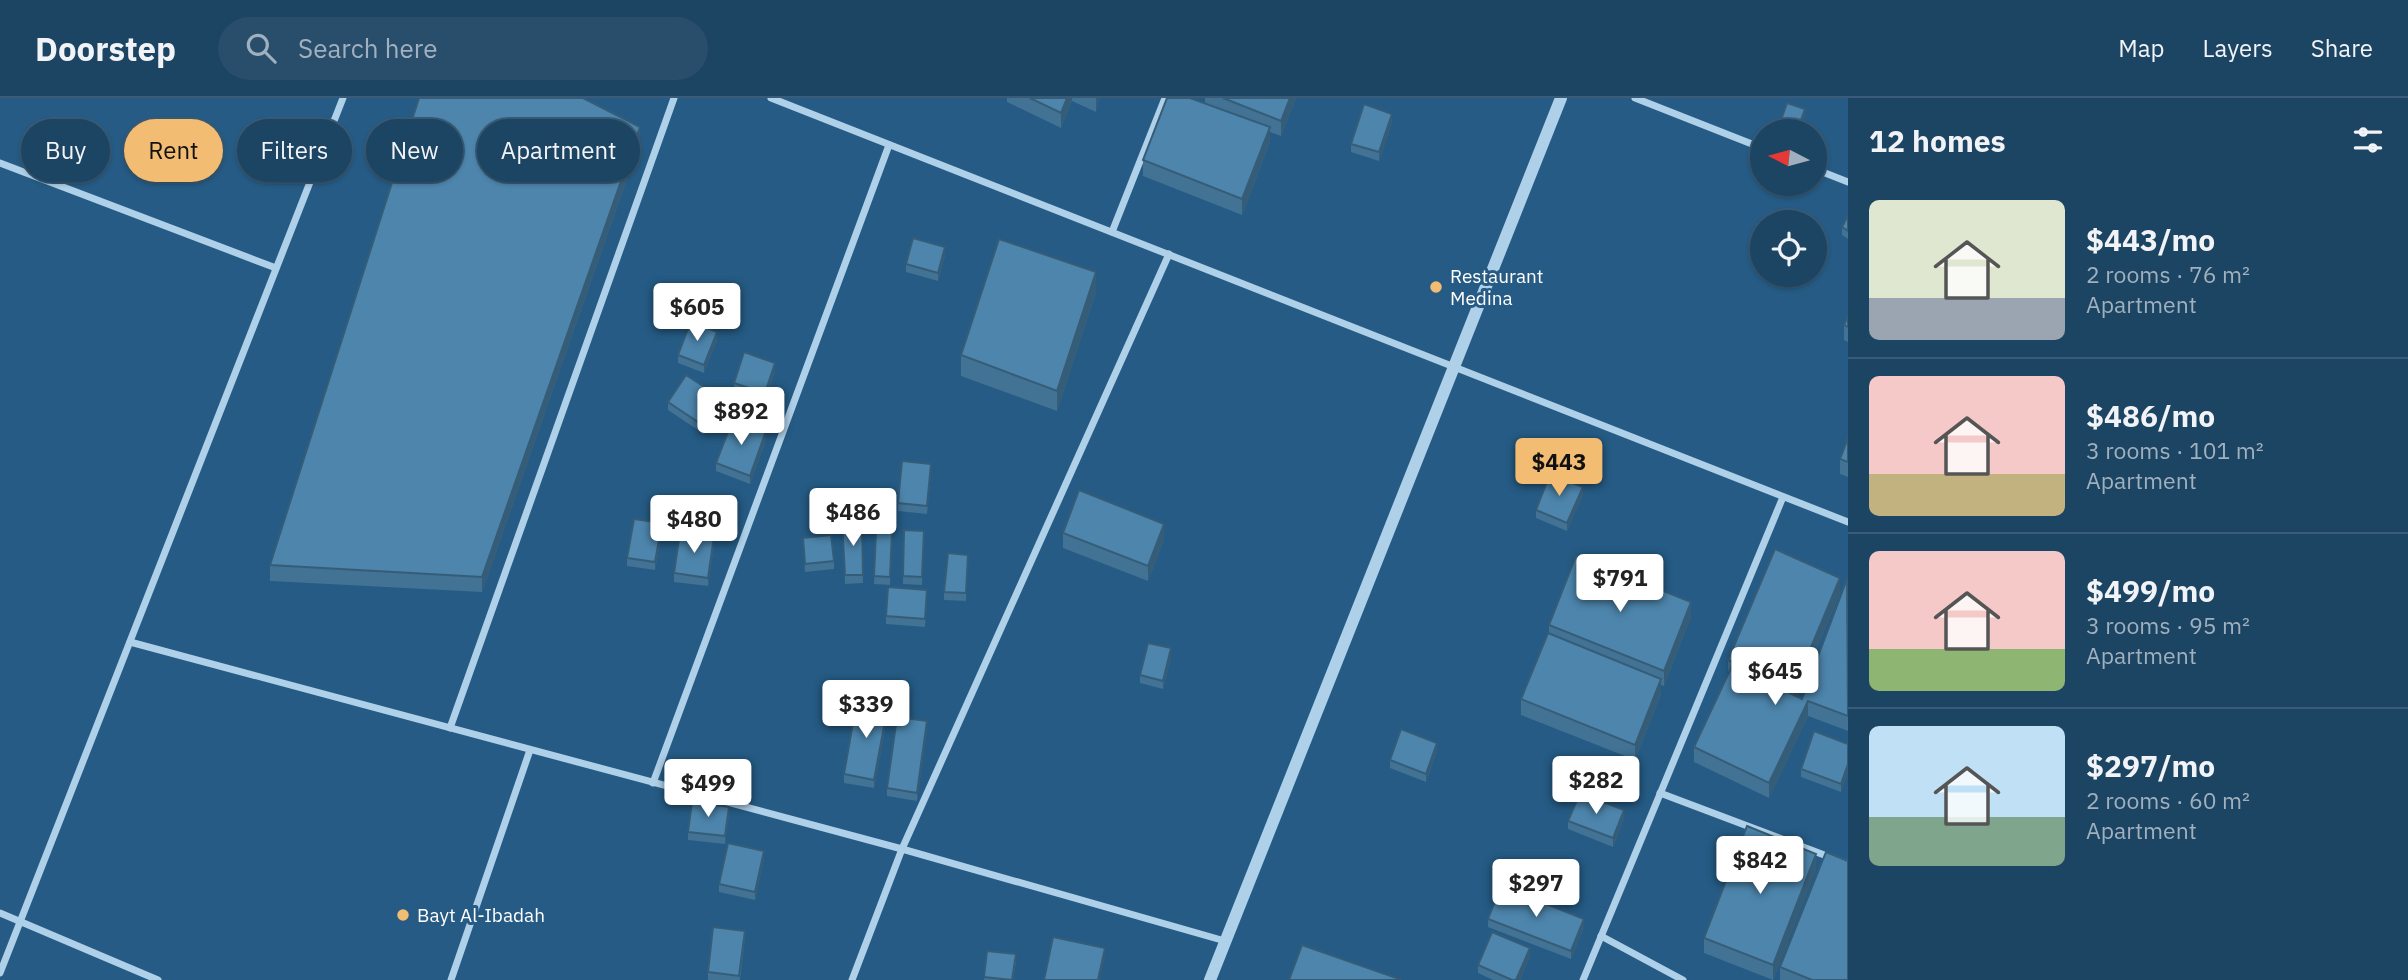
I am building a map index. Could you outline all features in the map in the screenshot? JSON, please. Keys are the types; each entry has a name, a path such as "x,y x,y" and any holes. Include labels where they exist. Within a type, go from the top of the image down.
{"street":[{"path":"0,973 343,98"},
{"path":"450,728 674,98"},
{"path":"771,98 1848,522"},
{"path":"1112,232 1164,98"},
{"path":"1210,980 1561,98"},
{"path":"1635,98 1750,143"},
{"path":"653,783 889,145"},
{"path":"0,163 276,268"},
{"path":"1827,174 1848,182"},
{"path":"852,980 902,849 1169,254"},
{"path":"1583,980 1783,497"},
{"path":"130,642 902,849 1225,941"},
{"path":"451,980 530,750"},
{"path":"1660,793 1848,864"},
{"path":"0,912 158,980"},
{"path":"1601,936 1683,980"}],"building":[{"path":"419,98 583,98 624,119 477,119 477,182 621,182 482,577 270,565 392,182 463,182 463,119 412,119"},
{"path":"1030,98 1067,98 1061,113"},
{"path":"1167,98 1190,98 1270,127 1242,199 1143,160"},
{"path":"1223,98 1290,98 1281,121"},
{"path":"1787,103 1805,109 1801,119 1781,119"},
{"path":"1364,104 1392,114 1379,152 1351,144"},
{"path":"1848,216 1848,231 1842,227"},
{"path":"913,238 945,247 938,273 906,264"},
{"path":"999,239 1096,272 1057,391 961,355"},
{"path":"691,321 717,332 704,365 678,355"},
{"path":"744,352 775,363 765,393 734,383"},
{"path":"686,375 721,398 704,426 668,402"},
{"path":"733,419 766,431 750,476 716,463"},
{"path":"1848,438 1848,462 1840,459"},
{"path":"902,461 931,464 927,506 898,503"},
{"path":"1550,474 1583,487 1567,523 1536,510"},
{"path":"1079,490 1164,524 1148,566 1063,533"},
{"path":"634,519 662,523 655,562 627,558"},
{"path":"842,522 862,522 863,575 845,575"},
{"path":"904,530 924,531 922,577 903,576"},
{"path":"680,532 714,537 708,578 674,573"},
{"path":"876,532 892,532 890,577 874,576"},
{"path":"831,535 834,561 805,564 803,538"},
{"path":"1775,549 1840,578 1794,688 1728,660"},
{"path":"948,553 968,555 966,593 944,592"},
{"path":"1576,556 1691,602 1664,671 1549,625"},
{"path":"1847,579 1848,716 1808,701 1769,783 1694,747 1733,664 1802,699"},
{"path":"888,587 927,590 925,619 886,616"},
{"path":"1548,633 1661,679 1635,745 1521,699"},
{"path":"1148,643 1171,648 1163,681 1140,675"},
{"path":"857,700 888,705 874,780 844,774"},
{"path":"897,717 927,721 917,793 887,788"},
{"path":"1401,729 1437,743 1426,774 1390,760"},
{"path":"1814,731 1848,744 1848,764 1841,784 1801,769"},
{"path":"1580,793 1624,810 1613,838 1568,821"},
{"path":"692,802 729,807 725,836 688,832"},
{"path":"1747,826 1816,854 1773,965 1704,938"},
{"path":"728,843 764,851 755,892 719,884"},
{"path":"1826,852 1848,861 1848,980 1812,980 1780,967"},
{"path":"1501,886 1584,919 1571,951 1488,919"},
{"path":"713,927 745,931 739,976 708,972"},
{"path":"1492,932 1530,948 1516,980 1478,965"},
{"path":"1053,937 1105,948 1098,980 1044,980"},
{"path":"1302,945 1402,980 1289,980"},
{"path":"987,951 1016,954 1012,980 984,977"}],"place":[{"name":"Restaurant Medina","path":"1436,287"},
{"name":"Bayt Al-Ibadah","path":"403,915"}]}
